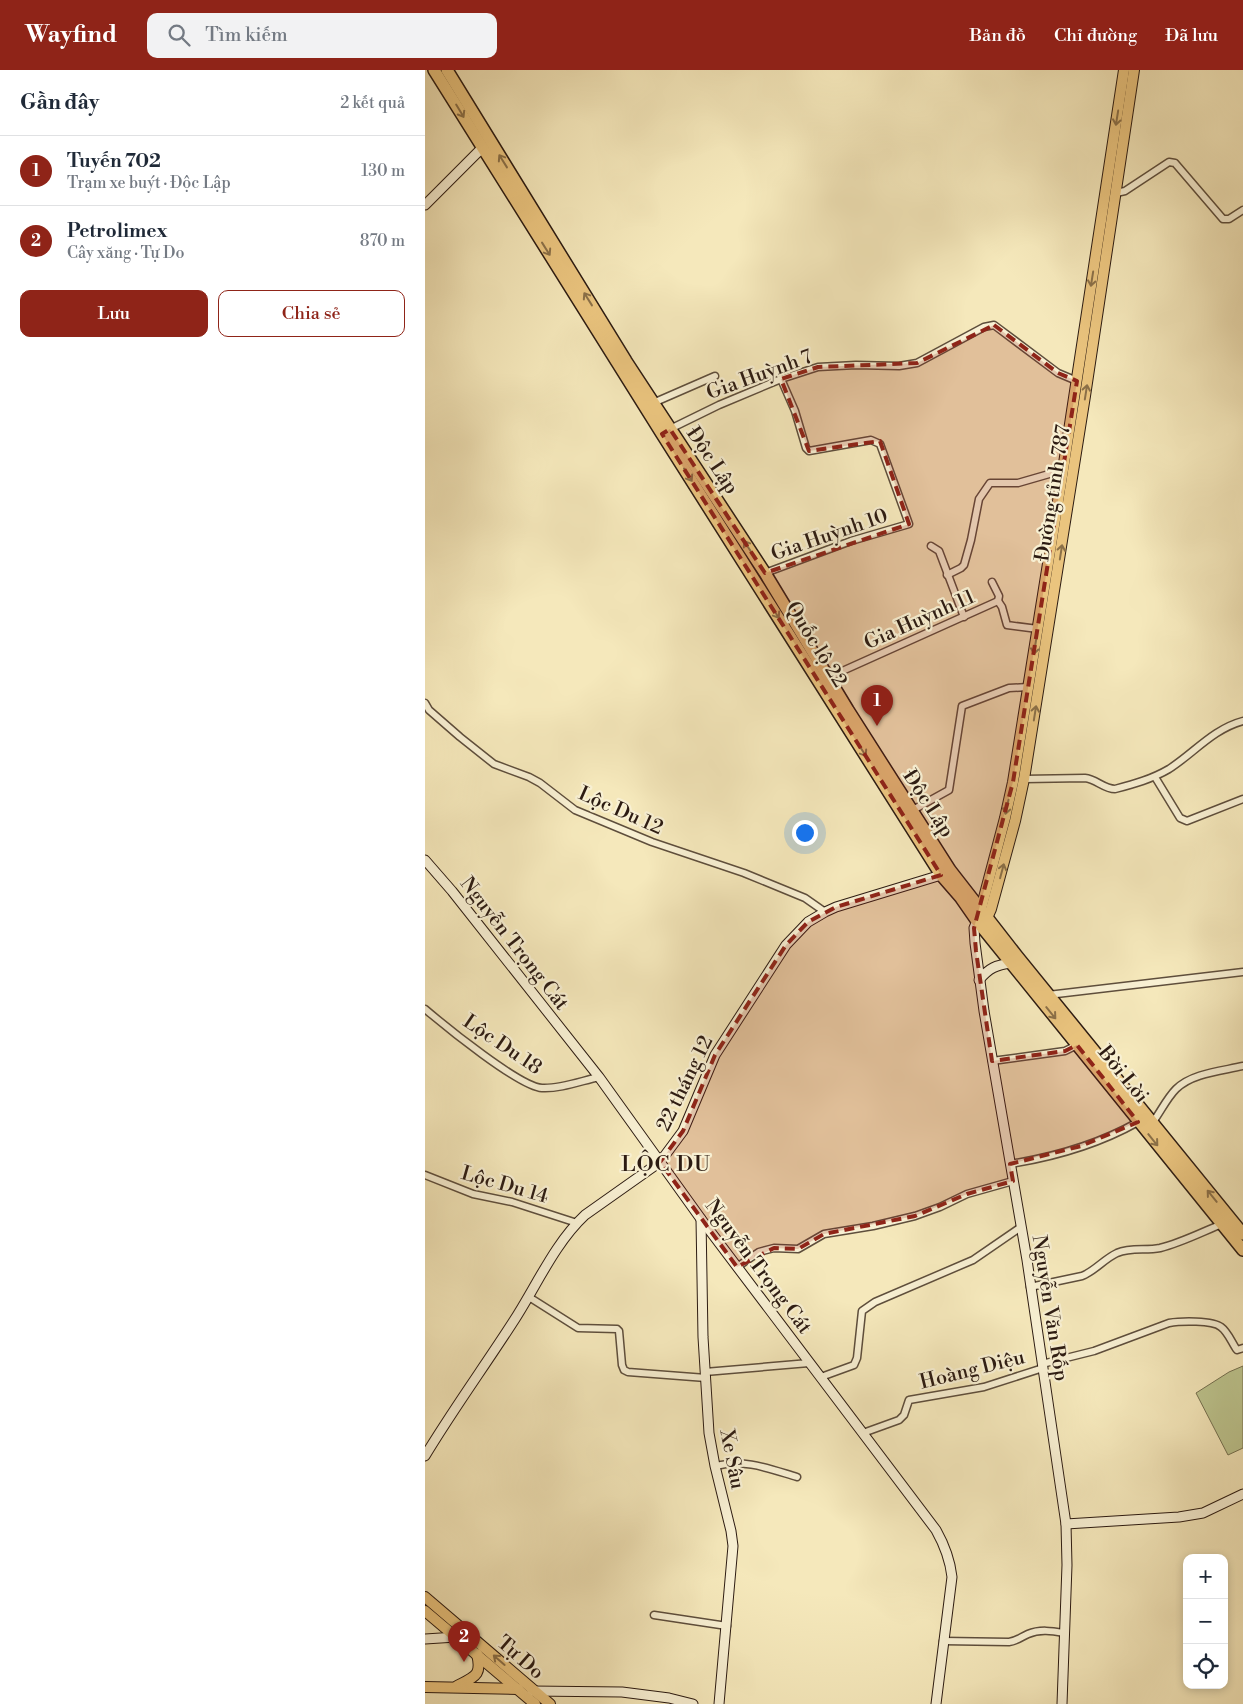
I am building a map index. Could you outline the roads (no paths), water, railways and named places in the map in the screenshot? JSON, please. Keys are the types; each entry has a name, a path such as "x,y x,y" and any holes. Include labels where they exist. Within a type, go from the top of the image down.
{"highway":[{"name":"Độc Lập","path":"434,70 482,148 666,432 715,495 765,573 911,811 946,872"},
{"name":"Độc Lập","path":"447,70 653,404 666,432"},
{"name":"Quốc lộ 22","path":"666,432 961,898 981,916"},
{"name":"Bời Lời","path":"981,916 1011,963 1139,1122 1243,1234"},
{"name":"Bời Lời","path":"981,916 1153,1122 1231,1221 1243,1250"}],"main road":[{"name":"Đường tỉnh 787","path":"981,916 1011,791 1077,381 1124,70"},
{"name":"Đường tỉnh 787","path":"981,916 991,909 1024,779 1067,515 1135,70"},
{"name":"Tự Do","path":"425,1596 550,1704"},
{"name":"Tự Do","path":"425,1611 535,1704"},
{"path":"456,1686 471,1679 478,1673 480,1667 477,1654"},
{"path":"425,1687 456,1686 517,1689"}],"street":[{"path":"425,205 482,148"},
{"path":"1116,193 1125,191 1169,162 1172,162 1175,163 1223,219 1229,219 1243,210"},
{"name":"Gia Huỳnh 7","path":"666,432 719,405 781,379 818,367 857,365 899,366 917,363 984,327 994,325 1058,373 1077,381"},
{"path":"653,404 715,376"},
{"name":"Gia Huỳnh 10","path":"765,573 851,541 909,524 880,444 871,440 809,451 806,448 795,411 781,379"},
{"path":"947,574 964,565 979,499 991,483 1018,483 1063,470"},
{"path":"931,546 939,552 964,617"},
{"path":"992,582 999,596 998,601"},
{"name":"Gia Huỳnh 11","path":"829,677 998,601 1002,607 1007,625 1038,629"},
{"path":"911,811 949,790 962,706 1009,688 1028,687"},
{"name":"Lộc Du 12","path":"425,703 429,710 494,764 540,783 575,810 652,842 744,873 805,898 825,912"},
{"path":"1024,779 1085,778 1111,789 1155,777 1187,757 1221,730 1243,721"},
{"path":"1155,777 1179,818 1183,821 1243,799"},
{"name":"Nguyễn Trọng Cát","path":"425,860 452,890 599,1077 701,1220 936,1530 945,1546 950,1561 952,1577 936,1704"},
{"name":"22 tháng 12","path":"425,1456 529,1297 561,1243 585,1215 660,1162 683,1131 715,1054 797,933 808,922 825,912 946,872"},
{"name":"Nguyễn Văn Rốp","path":"981,916 974,928 979,980 1021,1227 1066,1524 1067,1565 1062,1704"},
{"path":"979,980 987,971 997,965 1011,963"},
{"path":"1048,995 1243,972"},
{"name":"Lộc Du 18","path":"426,1011 488,1058 527,1084 540,1088 551,1088 599,1077"},
{"path":"992,1061 1065,1051 1077,1045"},
{"path":"1153,1122 1177,1088 1186,1081 1243,1066"},
{"path":"1010,1164 1081,1146 1117,1134 1139,1122"},
{"name":"Lộc Du 14","path":"425,1175 473,1194 513,1202 577,1223"},
{"path":"737,1267 759,1252 774,1248 798,1249 824,1234 873,1226 915,1216 967,1194 1013,1181"},
{"name":"Xe Sâu","path":"701,1220 703,1331 709,1433 732,1539 727,1626 719,1704"},
{"path":"1030,1287 1081,1276 1089,1273 1117,1253 1131,1249 1151,1249 1167,1246 1231,1221"},
{"path":"821,1377 854,1365 857,1358 862,1311 875,1302 973,1260 1021,1227"},
{"path":"529,1297 578,1328 617,1329 619,1331 622,1365 624,1370 628,1372 706,1375 809,1363"},
{"name":"Hoàng Diệu","path":"863,1433 899,1420 904,1415 909,1400 984,1387 1043,1366 1094,1351 1169,1323 1180,1321 1217,1325 1222,1327 1237,1350 1243,1348"},
{"path":"715,1466 736,1462 747,1463 797,1476"},
{"path":"1066,1524 1179,1517 1203,1513 1243,1494"},
{"path":"653,1615 727,1626"},
{"path":"943,1640 1009,1642 1035,1631 1065,1633"},
{"path":"425,1639 456,1638"},
{"path":"517,1689 535,1692 622,1692 669,1698 693,1704"}],"place":[{"name":"Tuyến 702","path":"877,726"},
{"name":"Petrolimex","path":"464,1662"}],"district":[{"name":"LỘC DU","path":"666,1163"}]}
